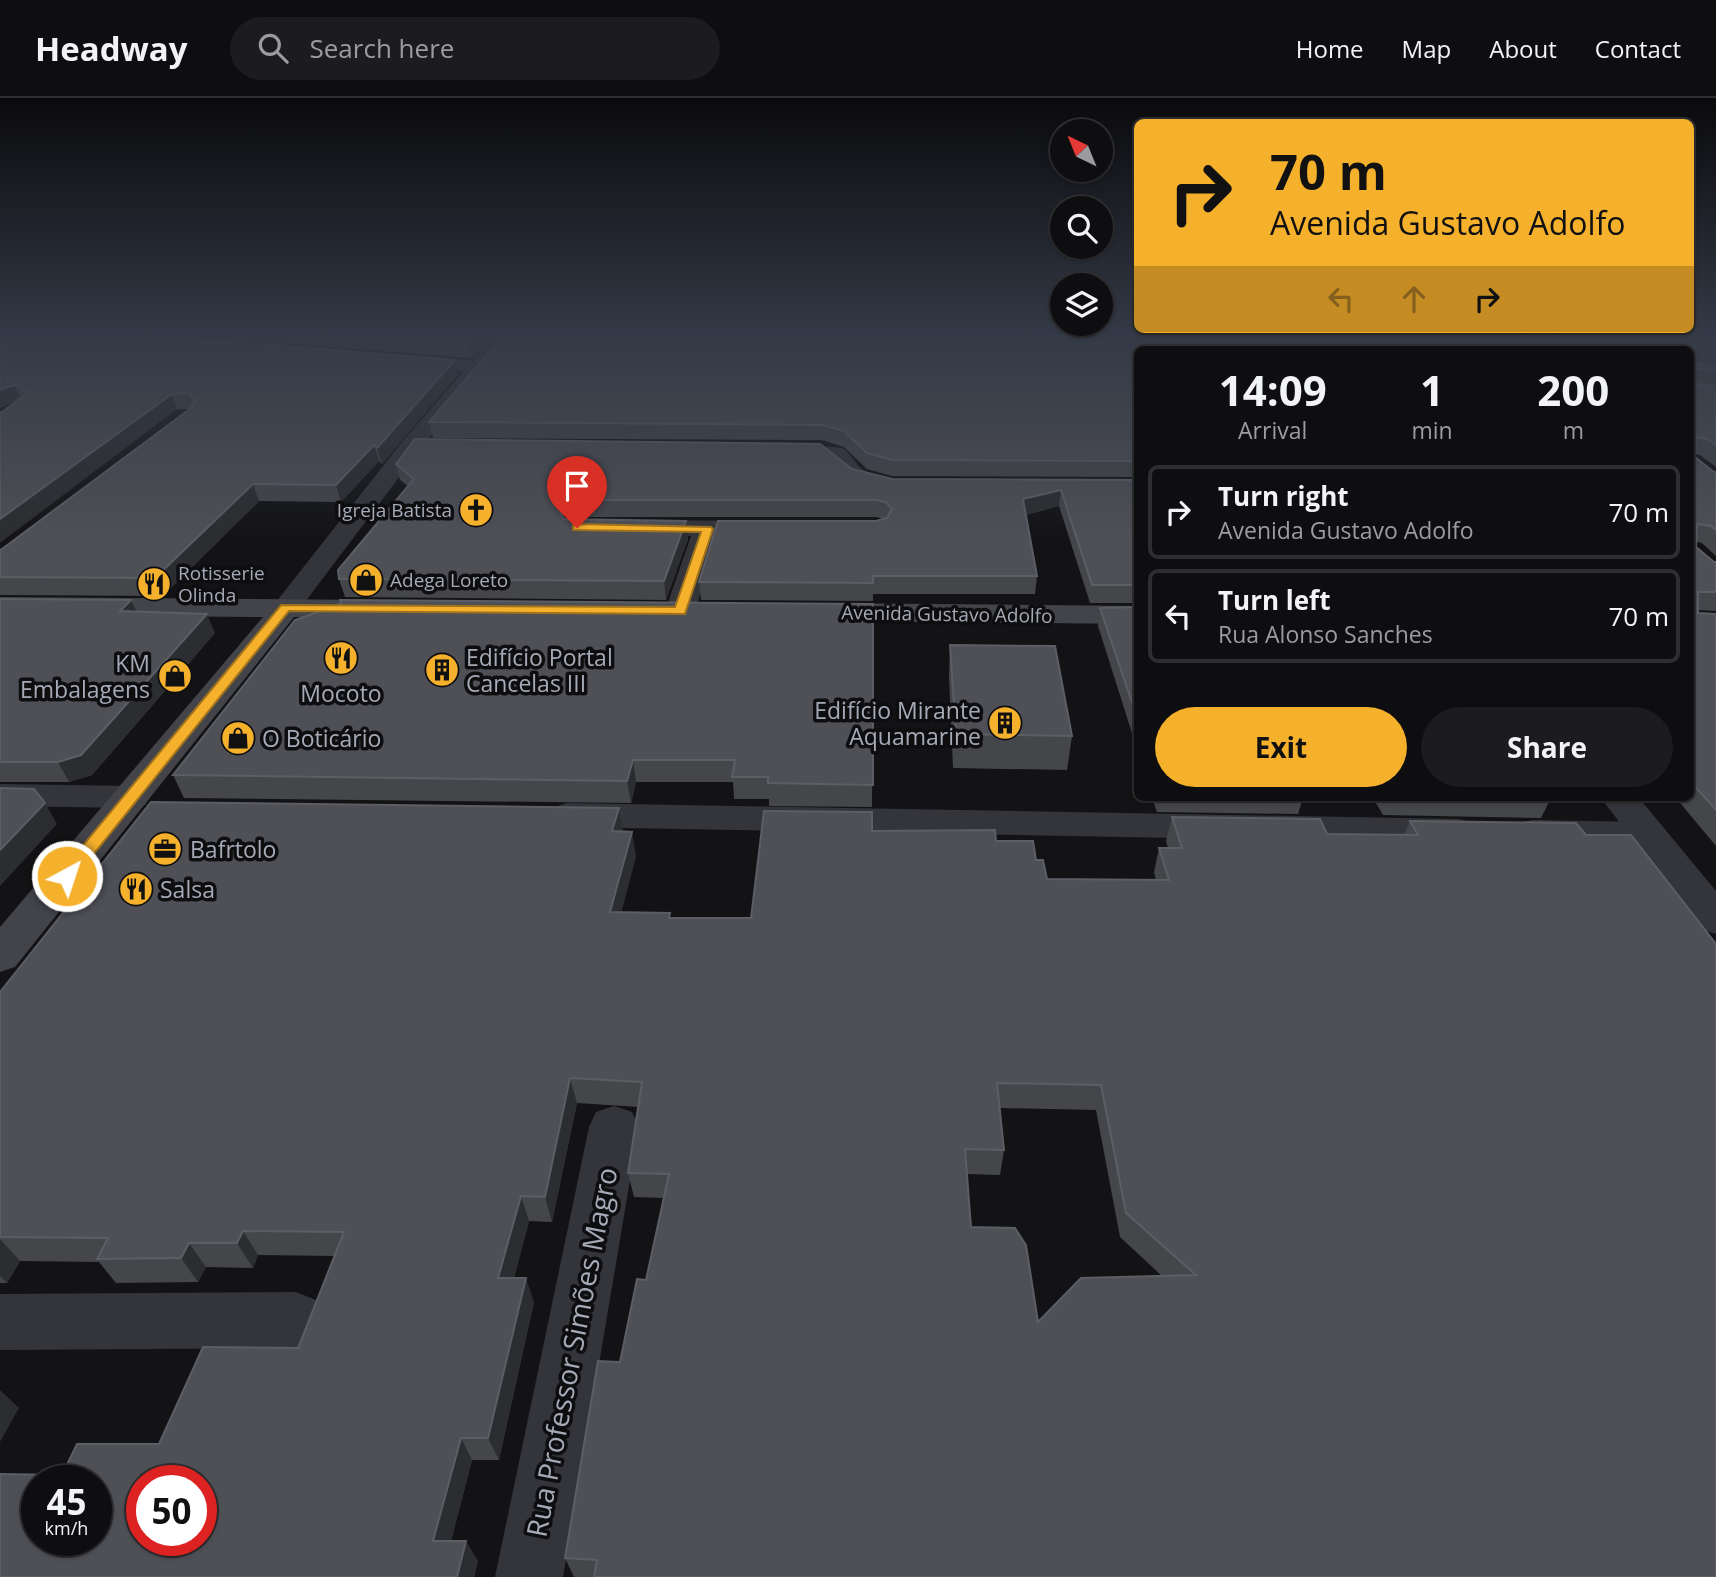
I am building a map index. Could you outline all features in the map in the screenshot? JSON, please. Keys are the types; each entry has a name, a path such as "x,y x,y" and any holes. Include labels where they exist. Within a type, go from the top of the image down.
{"main road":[{"path":"0,606 402,609"},
{"path":"0,956 139,806 286,608"},
{"name":"Avenida Gustavo Adolfo","path":"791,612 1134,615"}],"street":[{"path":"286,608 449,401"},
{"path":"410,447 437,447"},
{"path":"764,449 834,453 841,457 854,474 872,482 905,486"},
{"path":"603,528 799,528"},
{"path":"680,611 708,529"},
{"path":"0,795 139,806"},
{"path":"1621,801 1716,919"},
{"path":"539,815 1648,834"},
{"name":"Rua Professor Simões Magro","path":"529,1577 614,1127"},
{"path":"0,1322 296,1320"}],"building":[{"path":"16,401 162,401 0,519 2,412"},
{"path":"419,401 377,448 374,445 336,485 253,484 155,578 0,577 0,550 191,408 195,402"},
{"path":"447,401 1134,401 1134,461 893,460 867,453 844,431 822,425 429,422"},
{"path":"1694,401 1716,401 1716,445 1707,439 1696,437 1695,457 1716,472 1716,530 1711,526 1697,524 1696,547 1716,562 1716,592 1698,592 1698,613 1716,614 1716,810 1694,785"},
{"path":"415,439 820,444 852,469 892,479 1134,480 1134,585 1092,585 1061,490 1023,499 1037,576 873,576 873,583 699,582 718,521 876,521 887,518 892,509 886,502 876,500 574,500 564,502 559,509 564,519 686,521 664,581 339,579 338,570 414,479 396,464"},
{"path":"0,599 131,600 120,611 207,614 81,755 58,762 0,762"},
{"path":"340,600 873,604 873,785 768,783 768,777 732,777 735,760 633,760 627,781 173,775 295,620 341,604"},
{"path":"1134,607 1134,708 1100,608"},
{"path":"950,645 1055,646 1072,736 956,734"},
{"path":"0,788 34,789 45,803 0,850"},
{"path":"151,802 619,808 612,831 632,832 610,912 670,913 669,918 751,918 764,811 872,812 872,831 995,830 996,841 1033,841 1036,860 1043,860 1047,879 1169,880 1159,848 1182,848 1172,817 1320,819 1327,834 1418,835 1410,821 1576,823 1586,835 1631,835 1716,944 1716,1577 594,1577 597,1560 565,1558 598,1361 620,1362 637,1279 646,1280 669,1174 628,1173 642,1082 570,1078 545,1197 521,1196 498,1278 526,1278 488,1438 461,1438 433,1541 466,1541 457,1577 0,1577 0,1474 21,1474 21,1556 112,1556 112,1465 67,1465 77,1444 159,1444 203,1347 298,1348 344,1232 243,1231 237,1243 189,1243 181,1258 97,1259 108,1238 0,1237 0,992","holes":["997,1083 1101,1085 1126,1213 1196,1275 1081,1278 1038,1322 1026,1245 1015,1228 971,1227 965,1149 1004,1150"]}],"place":[{"name":"Igreja Batista","path":"476,510"},
{"name":"Adega Loreto","path":"366,580"},
{"name":"Rotisserie Olinda","path":"154,584"},
{"name":"Mocoto","path":"341,658"},
{"name":"Edifício Portal Cancelas III","path":"442,670"},
{"name":"KM Embalagens","path":"175,676"},
{"name":"Edifício Mirante Aquamarine","path":"1005,723"},
{"name":"O Boticário","path":"238,738"},
{"name":"Bafrtolo","path":"165,849"},
{"name":"Salsa","path":"136,889"}],"route":[{"path":"67,876 286,608 680,611 708,529 577,528"}]}
